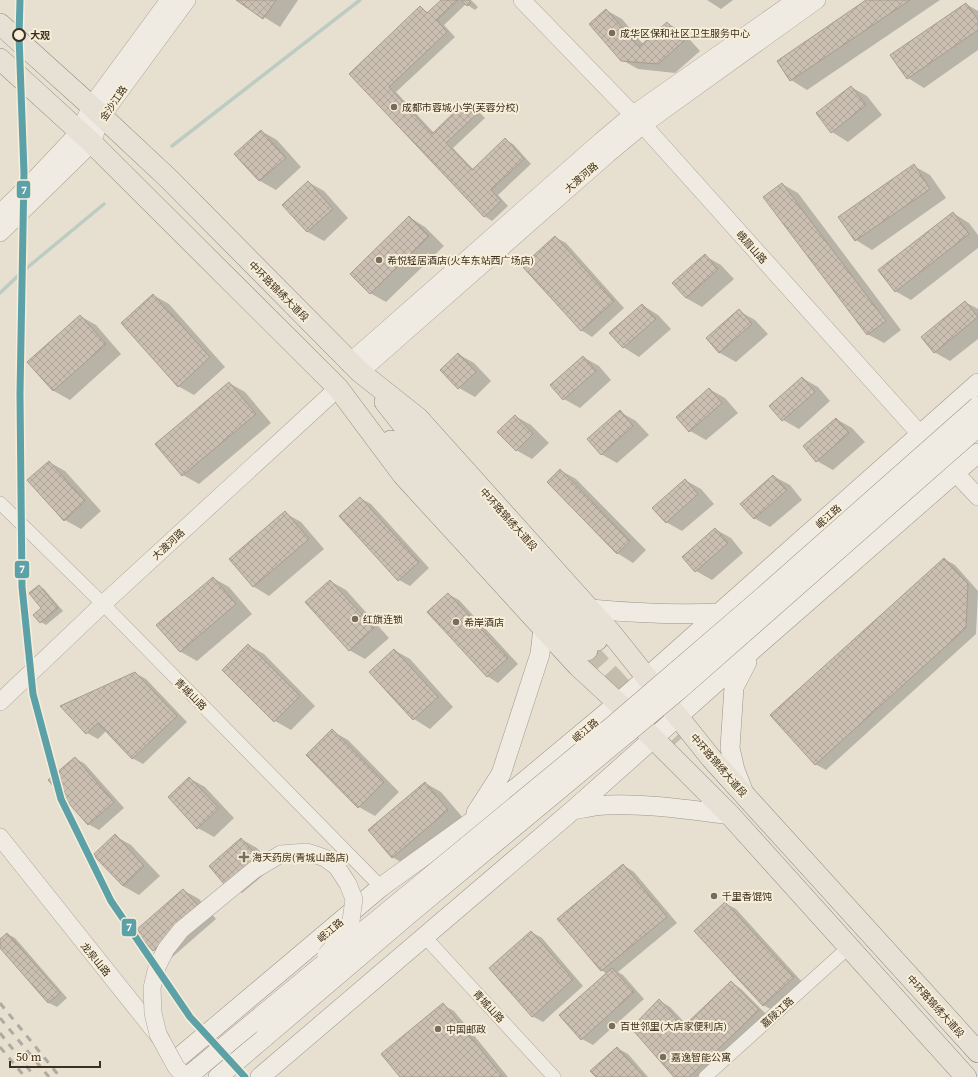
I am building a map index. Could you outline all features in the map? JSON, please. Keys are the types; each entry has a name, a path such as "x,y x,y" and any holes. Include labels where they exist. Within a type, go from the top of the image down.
{"main road":[{"name":"中环路锦绣大道段","path":"0,24 169,179 355,367 418,418 612,634 711,758 978,1052"},
{"path":"0,59 86,137 418,468 592,645 411,435 355,367"},
{"name":"岷江路","path":"177,1059 381,887 521,784 618,703 978,383"},
{"path":"338,388 403,475 578,666 654,738 730,815 966,1077"},
{"name":"岷江路","path":"186,1077 611,728 762,598 978,406"},
{"path":"218,1077 407,916 678,690 978,427"},
{"path":"260,1077 573,810 757,646 978,453"},
{"path":"590,609 622,612 685,614 720,613"},
{"path":"470,823 501,774 540,654 543,628"},
{"path":"746,796 735,770 730,748 734,687 757,646"},
{"path":"573,810 623,804 730,815"}],"street":[{"name":"金沙江路","path":"0,233 86,137 96,111 169,0"},
{"name":"金沙江路","path":"96,111 187,0"},
{"name":"峨眉山路","path":"522,0 637,120 919,434 978,497"},
{"name":"大渡河路","path":"355,367 608,154 637,120 796,0"},
{"name":"大渡河路","path":"637,120 817,0"},
{"name":"金沙江路","path":"0,213 30,184 86,137"},
{"name":"大渡河路","path":"0,702 103,604 338,388"},
{"name":"青城山路","path":"0,503 103,604 381,887"},
{"name":"龙泉山路","path":"0,837 177,1059 196,1077"},
{"path":"186,1077 176,1067 158,1034 153,1013 152,988 157,967 166,949 181,930 254,870 281,854 307,852 325,858 337,867 348,884 354,899 351,921 344,935 304,980"},
{"name":"青城山路","path":"424,936 554,1077"},
{"name":"嘉陵江路","path":"706,1077 849,947"}],"building":[{"path":"236,0 276,0 263,19"},
{"name":"成都市蓉城小学(芙蓉分校)","path":"441,0 458,0 437,20 447,32 389,87 432,134 466,101 478,113 446,143 472,170 505,138 524,159 491,190 501,201 484,217 349,74 420,6 427,13"},
{"path":"461,0 468,0 471,3 467,6"},
{"path":"866,0 910,0 790,81 777,61"},
{"path":"966,3 978,20 978,30 907,79 890,55"},
{"name":"成华区保和社区卫生服务中心","path":"606,9 639,47 667,22 684,41 658,64 621,61 589,24"},
{"path":"851,86 866,105 831,133 816,113"},
{"path":"261,130 286,158 259,181 234,154"},
{"path":"914,164 930,189 855,241 838,217"},
{"path":"308,181 333,209 307,232 282,205"},
{"path":"782,183 886,321 867,335 763,197"},
{"path":"953,212 969,234 895,292 878,270"},
{"path":"409,216 429,236 370,294 350,274"},
{"path":"555,236 614,301 581,331 522,266"},
{"path":"705,254 718,269 686,298 672,283"},
{"path":"153,294 210,357 178,387 121,323"},
{"path":"965,301 978,317 934,353 921,337"},
{"path":"642,304 656,319 623,348 609,333"},
{"path":"739,309 752,324 719,353 706,338"},
{"path":"80,315 106,344 53,391 27,362"},
{"path":"458,353 476,372 458,389 440,370"},
{"path":"583,356 596,371 563,400 550,385"},
{"path":"802,377 815,392 782,421 769,406"},
{"path":"229,382 256,414 182,476 155,444"},
{"path":"709,388 722,403 689,432 676,417"},
{"path":"620,410 633,426 601,455 587,439"},
{"path":"515,415 533,434 516,451 497,432"},
{"path":"836,418 849,433 816,462 803,446"},
{"path":"49,461 85,501 64,521 27,480"},
{"path":"560,469 630,541 617,554 547,482"},
{"path":"773,475 787,490 754,519 740,504"},
{"path":"685,479 698,494 666,523 652,508"},
{"path":"360,497 419,562 398,581 339,516"},
{"path":"285,511 309,539 253,587 229,559"},
{"path":"715,528 728,543 695,572 682,557"},
{"path":"944,558 968,584 966,628 815,765 770,715"},
{"path":"213,577 236,604 180,652 156,625"},
{"path":"330,580 374,628 349,651 305,602"},
{"path":"39,585 58,608 40,623 33,615 41,608 29,593"},
{"path":"448,593 508,658 487,677 427,612"},
{"path":"248,644 300,696 274,722 222,670"},
{"path":"394,649 438,697 413,720 369,672"},
{"path":"135,672 177,716 132,759 98,723 86,734 60,706"},
{"path":"332,729 384,782 358,808 306,755"},
{"path":"75,757 114,802 88,825 48,780"},
{"path":"189,777 219,808 197,829 168,797"},
{"path":"425,782 448,810 392,858 368,830"},
{"path":"115,834 144,866 123,886 93,855"},
{"path":"241,838 258,857 225,885 209,866"},
{"path":"623,864 667,917 601,971 557,919"},
{"path":"183,889 201,909 153,951 135,931"},
{"path":"725,902 794,977 763,1006 694,931"},
{"path":"531,931 573,979 532,1017 489,968"},
{"path":"7,933 60,993 48,1003 0,948 0,939"},
{"path":"612,968 634,992 581,1040 559,1015"},
{"path":"731,981 759,1010 689,1077 674,1077 631,1028 659,999 684,1026"},
{"name":"中国邮政","path":"443,1003 503,1077 400,1077 381,1054"},
{"path":"617,1047 644,1077 596,1077 590,1071"}],"waterway":[{"path":"172,146 360,0"},
{"path":"0,293 22,272 104,204"}],"tunnel":[{"path":"587,650 674,745"}],"railway":[{"path":"0,1003 60,1077"},
{"path":"0,1018 49,1077"},
{"path":"0,1033 35,1077"},
{"path":"0,1047 25,1077"}],"transit line":[{"name":"7","path":"20,0 19,36 24,173 20,394 22,587 33,694 61,799 111,901 190,1017 245,1077"}],"place":[{"name":"成华区保和社区卫生服务中心","path":"612,33"},
{"name":"大观","path":"19,35"},
{"name":"成都市蓉城小学(芙蓉分校)","path":"394,107"},
{"name":"希悦轻居酒店(火车东站西广场店)","path":"379,260"},
{"name":"红旗连锁","path":"355,619"},
{"name":"希岸酒店","path":"456,622"},
{"name":"海天药房(青城山路店)","path":"244,857"},
{"name":"千里香馄饨","path":"714,896"},
{"name":"百世邻里(大店家便利店)","path":"612,1026"},
{"name":"中国邮政","path":"438,1029"},
{"name":"嘉逸智能公寓","path":"663,1057"}]}
